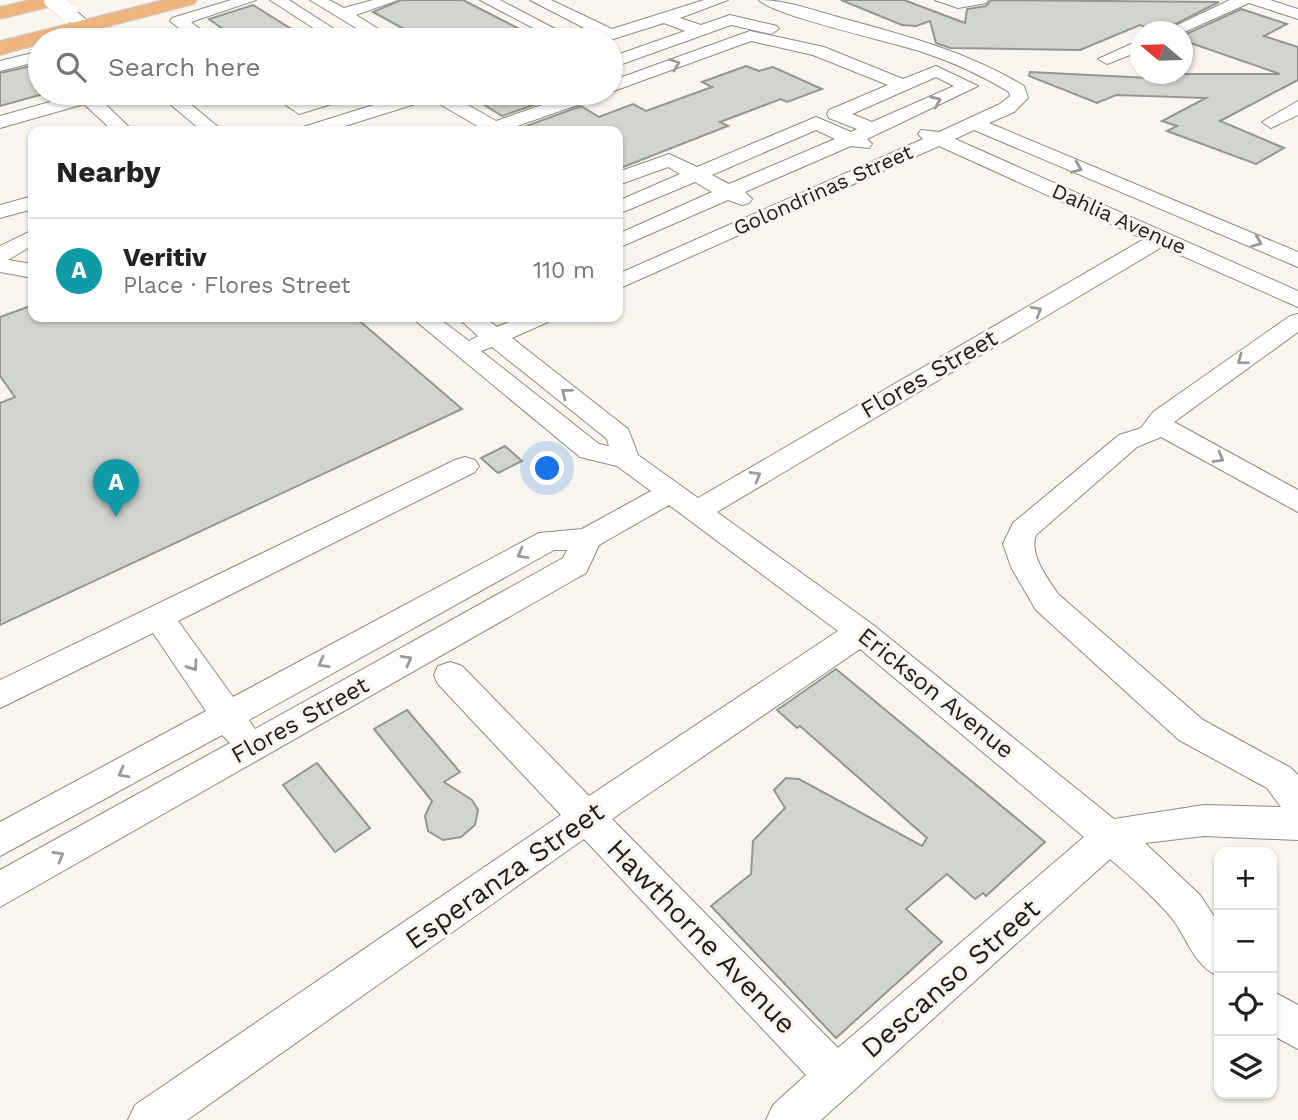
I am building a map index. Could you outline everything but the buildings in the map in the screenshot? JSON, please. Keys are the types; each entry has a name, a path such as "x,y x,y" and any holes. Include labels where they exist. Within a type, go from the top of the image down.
{"main road":[{"path":"0,13 54,0"},
{"path":"0,26 106,0"},
{"path":"110,28 187,0"},
{"path":"0,48 28,44"}],"street":[{"path":"54,0 87,28"},
{"path":"188,28 178,21 248,0"},
{"path":"278,0 324,28"},
{"path":"318,0 367,28"},
{"path":"343,14 390,0"},
{"path":"488,0 544,28"},
{"path":"538,0 596,28"},
{"path":"623,31 720,0"},
{"name":"Golondrinas Street","path":"623,280 939,139 999,111 1019,98 1018,90 996,76 931,51 825,21 767,0"},
{"path":"951,1 981,0"},
{"path":"1193,22 1243,0"},
{"path":"1254,0 1298,14"},
{"path":"665,18 701,31"},
{"path":"623,59 730,20 865,47"},
{"path":"623,80 750,36 818,51 904,85"},
{"path":"1107,59 1130,49"},
{"path":"0,66 28,59"},
{"path":"903,64 929,75"},
{"path":"623,206 936,71 969,86 623,240"},
{"path":"0,122 60,105"},
{"path":"103,105 120,126"},
{"path":"181,105 207,126"},
{"path":"326,126 393,105"},
{"path":"453,105 490,126"},
{"path":"500,126 558,105"},
{"path":"1271,122 1298,107"},
{"path":"999,111 1020,120 1021,123 1006,137"},
{"path":"836,114 872,129"},
{"name":"Dahlia Avenue","path":"894,119 1298,300"},
{"path":"816,123 893,159"},
{"path":"973,123 1180,213 1298,260"},
{"path":"623,178 669,160 770,214"},
{"path":"0,212 28,204"},
{"name":"Flores Street","path":"697,511 1164,239 1208,223"},
{"path":"0,255 28,239"},
{"path":"623,259 641,272"},
{"path":"0,265 28,270"},
{"path":"1298,321 1162,418 1150,434 1128,441 1023,530 1018,544 1027,569 1047,601 1191,730 1279,778 1298,801"},
{"name":"Erickson Avenue","path":"429,322 590,451 626,460 861,632 1112,835 1156,874 1186,907 1214,949"},
{"name":"Erickson Avenue","path":"476,322 619,435 626,460"},
{"path":"464,351 529,322"},
{"path":"1159,425 1298,502"},
{"path":"0,695 465,466"},
{"name":"Flores Street","path":"0,840 549,540 587,539 669,493"},
{"name":"Flores Street","path":"0,890 575,565 587,539"},
{"path":"159,617 250,748"},
{"name":"Esperanza Street","path":"150,1120 588,816 861,632"},
{"name":"Hawthorne Avenue","path":"450,674 836,1077"},
{"path":"1112,835 1155,824 1224,817 1298,824"},
{"name":"Descanso Street","path":"788,1120 1112,835"},
{"path":"1277,1014 1298,1029"}],"place":[{"name":"Veritiv","path":"116,517"}]}
